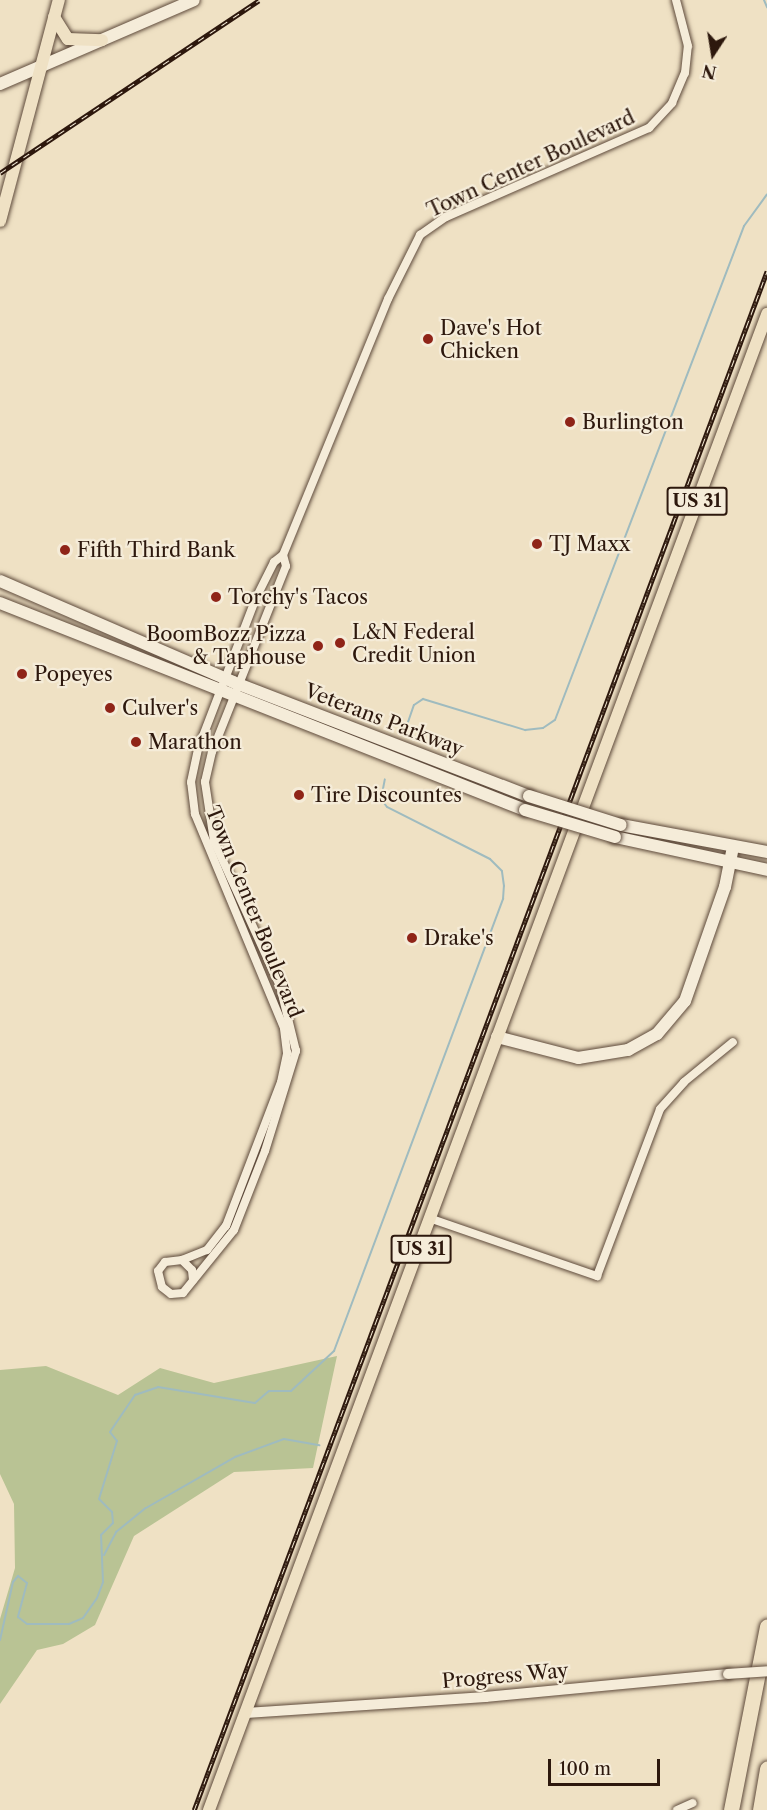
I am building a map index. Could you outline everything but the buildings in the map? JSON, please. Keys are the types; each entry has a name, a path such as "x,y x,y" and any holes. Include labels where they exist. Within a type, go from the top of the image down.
{"highway":[{"path":"731,1810 767,1626"},
{"path":"760,1810 767,1769"}],"main road":[{"path":"0,221 59,0"},
{"path":"0,84 194,0"},
{"path":"54,17 68,39 102,40"},
{"name":"US 31","path":"209,1810 432,1220 497,1037 763,333 767,314"},
{"name":"Veterans Parkway","path":"0,581 224,685 525,810 618,831 730,863 767,870"},
{"name":"Veterans Parkway","path":"0,603 224,685"},
{"name":"Veterans Parkway","path":"238,691 529,796 618,831 767,852"},
{"path":"497,1037 579,1058 628,1050 657,1034 685,1001 701,962 733,847"}],"street":[{"name":"Town Center Boulevard","path":"182,1260 207,1250 226,1226 269,1114 287,1053 284,1028 195,814 191,782 256,598 274,562 283,555 388,300 420,236 446,217 649,128 672,102 685,73 688,46 676,0"},
{"name":"Town Center Boulevard","path":"193,1280 234,1230 265,1151 296,1051 280,986 214,841 205,782 212,752 286,566 283,555"},
{"path":"432,1220 597,1276 660,1109 684,1082 733,1042"},
{"path":"170,1259 182,1260 190,1265 193,1280 183,1293 171,1294 162,1287 158,1277 161,1266 170,1259"},
{"name":"Progress Way","path":"246,1713 485,1697 767,1671"},
{"path":"677,1810 693,1803"}],"green space":[{"path":"337,1356 313,1468 234,1472 134,1536 95,1625 63,1644 37,1650 0,1704 0,1619 15,1568 14,1504 0,1474 0,1370 46,1366 118,1395 160,1368 214,1383"}],"waterway":[{"path":"764,0 767,7"},
{"path":"407,725 414,705 423,699 525,730 543,728 555,720 744,226 767,194"},
{"path":"0,1640 13,1582 18,1576 27,1583 18,1617 27,1624 69,1624 83,1618 97,1598 103,1582 101,1535 113,1523 112,1512 99,1499 117,1441 110,1432 135,1395 158,1387 255,1403 269,1391 291,1391 334,1351 503,899 502,871 490,859 387,807 381,799 385,779"},
{"path":"104,1555 116,1532 146,1508 235,1457 284,1439 319,1445"}],"railway":[{"path":"0,173 259,0"},
{"path":"194,1810 767,271"}],"place":[{"name":"Dave's Hot Chicken","path":"428,339"},
{"name":"Burlington","path":"570,422"},
{"name":"TJ Maxx","path":"537,544"},
{"name":"Fifth Third Bank","path":"65,550"},
{"name":"Torchy's Tacos","path":"216,597"},
{"name":"L&N Federal Credit Union","path":"340,643"},
{"name":"BoomBozz Pizza & Taphouse","path":"318,646"},
{"name":"Popeyes","path":"22,674"},
{"name":"Culver's","path":"110,708"},
{"name":"Marathon","path":"136,742"},
{"name":"Tire Discountes","path":"299,795"},
{"name":"Drake's","path":"412,938"}]}
